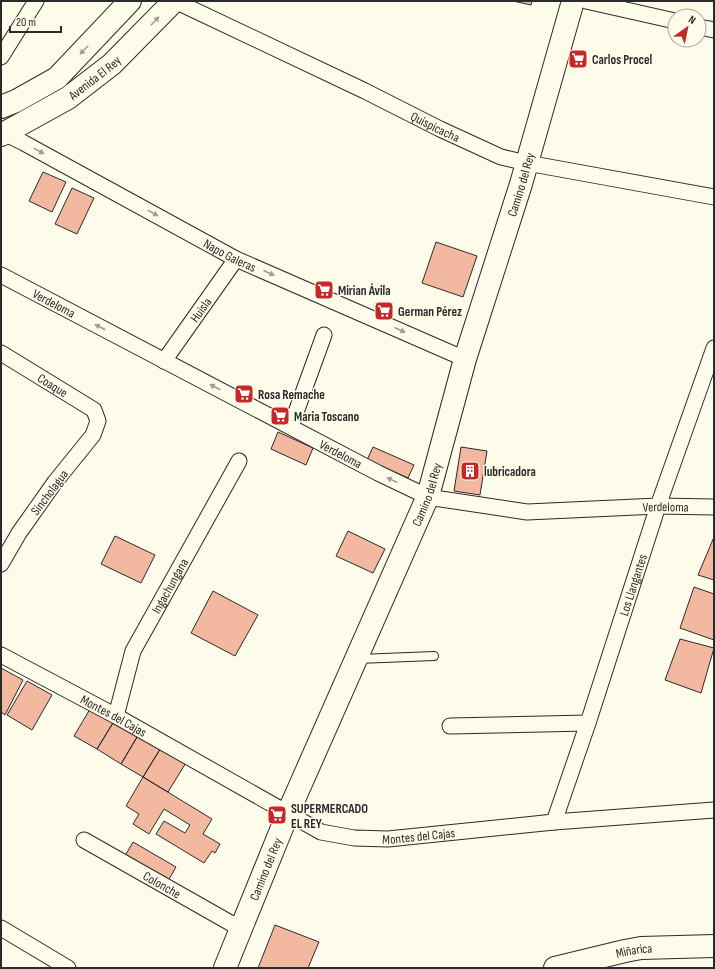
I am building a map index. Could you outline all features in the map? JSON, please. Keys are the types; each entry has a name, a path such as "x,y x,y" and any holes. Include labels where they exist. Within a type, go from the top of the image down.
{"street":[{"path":"1,58 36,1"},
{"name":"Avenida El Rey","path":"1,107 16,101 57,78 130,1"},
{"name":"Avenida El Rey","path":"3,134 68,98 112,64 175,1"},
{"name":"Quispicacha","path":"175,1 501,157 714,197"},
{"name":"Camino del Rey","path":"225,968 288,813 428,496 465,359 527,163 573,1"},
{"path":"586,1 667,19"},
{"name":"Napo Galeras","path":"3,134 236,258 465,359"},
{"name":"Huisla","path":"164,361 236,258"},
{"name":"Verdeloma","path":"1,275 378,473 428,496 449,501 527,512 658,506 714,507"},
{"path":"291,426 324,335"},
{"name":"Los Llangantes","path":"554,822 588,723 658,506 714,348"},
{"name":"Coaque","path":"1,353 94,410 98,421"},
{"name":"Sincholagua","path":"1,564 19,533 55,482 92,435 98,421"},
{"name":"Ingachungana","path":"116,716 133,651 239,461"},
{"name":"Montes del Cajas","path":"1,655 116,716 321,832 354,838 388,839 554,822 714,810"},
{"path":"450,726 588,723"},
{"name":"Colonche","path":"84,840 241,929"},
{"path":"1,928 68,968"},
{"name":"Miñarica","path":"556,968 641,948 714,946"}],"lane":[{"path":"356,659 434,656"}],"building":[{"path":"513,1 532,1 531,5"},
{"path":"43,172 66,182 52,212 29,201"},
{"path":"72,188 94,198 77,234 55,224"},
{"path":"436,242 477,256 463,297 422,283"},
{"path":"278,432 313,448 306,465 271,449"},
{"path":"373,447 414,465 408,478 367,460"},
{"name":"lubricadora","path":"461,447 487,451 480,495 454,491"},
{"path":"348,531 385,549 373,573 336,556"},
{"path":"115,536 155,555 141,583 101,564"},
{"path":"714,537 714,580 698,575"},
{"path":"694,587 714,594 714,640 680,628"},
{"path":"213,591 258,615 235,656 191,633"},
{"path":"680,639 714,648 701,693 665,680"},
{"path":"1,668 23,680 5,715 1,712"},
{"path":"27,681 52,695 32,730 7,715"},
{"path":"93,704 116,718 97,749 74,736"},
{"path":"116,718 140,732 121,764 97,749"},
{"path":"140,732 162,746 143,777 121,764"},
{"path":"162,746 187,761 168,792 143,777"},
{"path":"143,777 212,819 203,834 220,844 215,853 212,851 204,863 156,834 164,821 185,833 190,825 164,809 149,834 133,824 139,814 126,806"},
{"path":"133,842 176,867 168,881 125,856"},
{"path":"275,925 319,942 308,968 258,968"}],"place":[{"name":"Carlos Procel","path":"578,59"},
{"name":"Mirian Ávila","path":"324,290"},
{"name":"German Pérez","path":"384,311"},
{"name":"Rosa Remache","path":"244,394"},
{"name":"Maria Toscano","path":"280,416"},
{"name":"lubricadora","path":"470,471"},
{"name":"SUPERMERCADO EL REY","path":"277,815"}]}
